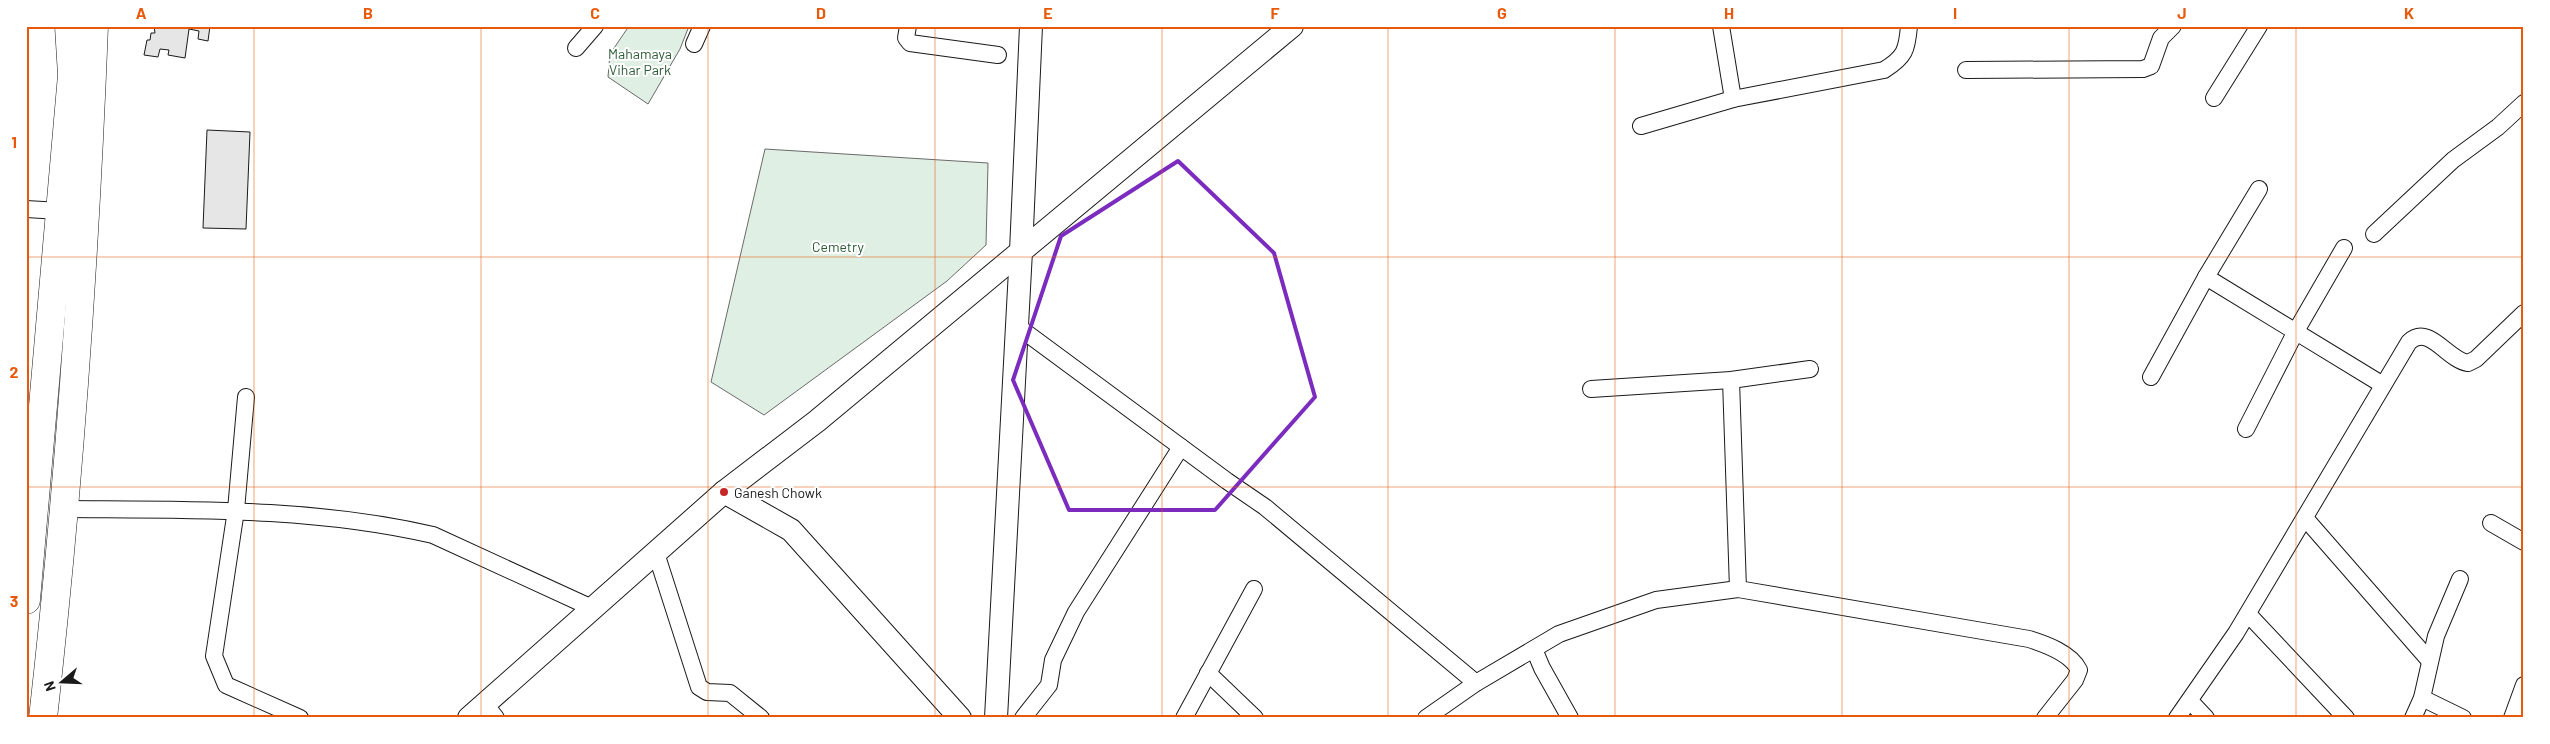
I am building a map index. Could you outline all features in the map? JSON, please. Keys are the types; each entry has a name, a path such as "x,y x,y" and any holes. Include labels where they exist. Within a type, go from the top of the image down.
{"highway":[{"path":"26,600 30,526 72,75 68,26"},
{"path":"43,718 63,509 87,214 94,26"}],"street":[{"path":"576,48 595,26"},
{"path":"694,44 702,26"},
{"path":"908,26 906,38 910,43 998,55"},
{"path":"996,718 1022,251 1030,26"},
{"path":"483,713 592,608 656,554 724,492 817,421 1292,26"},
{"path":"1721,26 1733,99"},
{"path":"1641,126 1733,99 1884,70 1906,51 1909,26"},
{"path":"1966,70 2143,69 2151,66 2161,38 2173,26"},
{"path":"2214,98 2259,26"},
{"path":"2374,234 2453,160 2498,127 2524,103"},
{"path":"2151,377 2206,278 2259,189"},
{"path":"26,210 60,211"},
{"path":"2246,429 2296,331 2344,248"},
{"path":"2206,278 2383,385"},
{"path":"2177,718 2248,614 2383,385 2413,338 2428,337 2459,360 2468,363 2476,359 2524,313"},
{"path":"1017,326 1265,507 1476,683"},
{"path":"1591,389 1731,380 1810,369"},
{"path":"1731,380 1738,588"},
{"path":"246,397 236,510 214,656 216,667 226,685 300,718"},
{"path":"1023,718 1049,685 1053,660 1076,612 1181,447"},
{"path":"724,492 791,530 960,718"},
{"path":"63,509 236,510 335,518 433,535 592,608"},
{"path":"2305,518 2429,660"},
{"path":"2491,523 2524,542"},
{"path":"656,554 698,687 707,692 730,693 745,710 760,718"},
{"path":"2412,718 2422,698 2429,660 2443,617 2460,579"},
{"path":"1426,718 1476,683 1558,634 1656,600 1738,588 2029,639 2050,646 2074,662 2078,670 2075,680 2045,718"},
{"path":"1184,718 1254,589"},
{"path":"2248,614 2346,718"},
{"path":"1534,649 1542,668 1570,718"},
{"path":"1208,673 1255,718"},
{"path":"2512,718 2524,685"},
{"path":"2422,698 2463,718"},
{"path":"2190,701 2206,718"}],"highlighted area":[{"path":"1178,161 1274,253 1315,397 1215,510 1069,510 1013,380 1061,236"}],"green space":[{"name":"Mahamaya Vihar Park","path":"629,26 689,26 680,49 648,104 608,77 610,54"},
{"name":"Cemetry","path":"765,149 988,163 986,245 947,281 764,415 711,382"}],"building":[{"path":"154,26 210,26 208,41 198,39 199,31 189,29 185,58 168,55 169,50 160,49 158,57 144,55 147,40 150,40 151,33 155,33"},
{"path":"207,130 250,132 246,229 203,228"}],"place":[{"name":"Ganesh Chowk","path":"724,492"}]}
